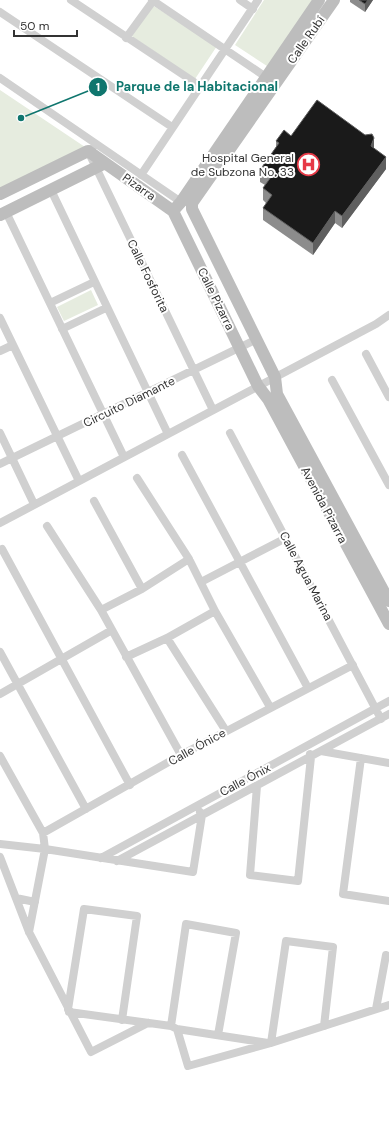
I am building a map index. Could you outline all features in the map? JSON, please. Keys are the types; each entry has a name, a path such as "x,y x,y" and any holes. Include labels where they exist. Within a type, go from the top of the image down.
{"street":[{"path":"70,0 200,86"},
{"path":"126,38 152,0 266,77"},
{"path":"240,0 253,9"},
{"path":"141,174 258,0"},
{"name":"Calle Rubí","path":"185,206 266,77 319,0"},
{"name":"Calle Rubí","path":"185,206 333,0"},
{"path":"0,12 172,127"},
{"path":"0,78 92,147 141,174 185,206"},
{"path":"0,194 92,147"},
{"name":"Pizarra","path":"92,147 101,166 185,206"},
{"path":"101,166 3,214 50,303 124,457"},
{"name":"Calle Fosforita","path":"101,166 193,371 213,410"},
{"path":"51,190 106,308 168,434"},
{"name":"Calle Pizarra","path":"185,206 257,339 275,377"},
{"name":"Calle Pizarra","path":"185,206 240,348 258,386"},
{"path":"50,303 94,282"},
{"path":"62,329 106,308"},
{"path":"0,523 389,315"},
{"path":"1,324 13,345 79,481"},
{"name":"Circuito Diamante","path":"0,464 257,339"},
{"path":"0,351 13,345"},
{"path":"366,354 389,397"},
{"name":"Avenida Pizarra","path":"273,396 275,377"},
{"path":"332,380 389,484"},
{"name":"Avenida Pizarra","path":"258,386 273,396 371,580 389,624"},
{"path":"0,433 34,504"},
{"name":"Calle Agua Marina","path":"230,433 376,708 385,717"},
{"path":"182,456 308,688"},
{"path":"137,478 189,559 215,611 270,707"},
{"path":"94,501 142,589"},
{"path":"47,526 101,610 181,755"},
{"path":"201,582 286,538"},
{"path":"2,549 130,785"},
{"path":"101,610 142,589 189,559"},
{"name":"Avenida Pizarra","path":"371,580 389,601"},
{"path":"126,656 167,638 215,611"},
{"path":"0,694 62,660 112,630"},
{"path":"167,638 226,731"},
{"path":"0,652 86,809"},
{"name":"Calle Ónice","path":"43,833 181,755 270,707 353,665"},
{"name":"Calle Ónix","path":"100,858 389,701"},
{"name":"Calle Ónix","path":"117,861 385,717"},
{"path":"309,745 322,752 389,763"},
{"path":"257,786 250,875 298,881 311,757 309,745"},
{"path":"0,756 43,833 45,849 29,932"},
{"path":"361,758 343,894 389,901"},
{"path":"0,844 45,849 193,872 202,815 198,806"},
{"path":"0,857 29,932 91,1052 148,1023"},
{"path":"16,898 35,902"},
{"path":"69,1010 84,909 137,916 122,1020"},
{"path":"218,1035 236,933 186,924 174,1027 188,1066 271,1043 389,1005"},
{"path":"271,1043 286,941 333,947 324,1026"},
{"path":"376,1009 386,955"},
{"path":"69,1010 122,1020 271,1043"}],"shaded area":[{"path":"264,0 314,0 270,68 235,45"},
{"path":"152,5 217,46 195,79 130,35"},
{"path":"0,90 85,147 0,190"},
{"path":"91,290 98,305 64,321 57,307"}],"building":[{"path":"359,0 368,0 365,4"},
{"path":"317,100 365,135 372,134 374,138 371,146 386,157 342,216 335,211 313,243 263,208 272,195 263,188 271,177 260,170 279,143 276,141 284,130 291,136"}],"place":[{"name":"Parque de la Habitacional","path":"21,118"},
{"name":"Hospital General de Subzona No. 33","path":"309,165"}]}
